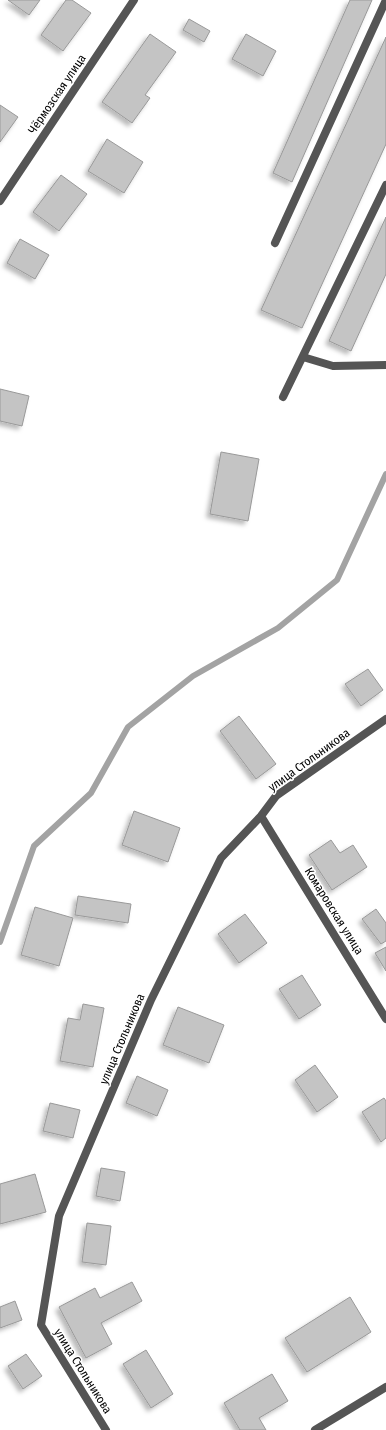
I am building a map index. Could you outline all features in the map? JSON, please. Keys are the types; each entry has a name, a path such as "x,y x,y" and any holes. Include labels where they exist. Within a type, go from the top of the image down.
{"street":[{"name":"Чёрмозская улица","path":"0,201 134,0"},
{"path":"275,244 386,0"},
{"path":"283,397 386,185"},
{"path":"302,357 333,366 386,365"},
{"name":"улица Стольникова","path":"106,1430 40,1325 59,1216 151,1000 221,858 261,816 276,796 386,719"},
{"name":"Комаровская улица","path":"261,816 386,1019"},
{"path":"315,1430 386,1387"}],"building":[{"path":"8,0 40,0 29,15"},
{"path":"66,0 72,0 91,13 63,51 41,35"},
{"path":"350,0 372,0 292,182 273,173"},
{"path":"189,19 210,31 204,42 183,30"},
{"path":"150,34 176,52 145,95 150,98 132,123 102,102"},
{"path":"246,34 276,51 263,76 232,59"},
{"path":"386,37 386,144 302,328 261,310"},
{"path":"0,105 18,117 0,142"},
{"path":"107,139 143,162 124,193 88,171"},
{"path":"61,175 87,194 59,231 33,212"},
{"path":"386,217 386,274 351,351 329,341"},
{"path":"20,239 49,255 35,279 7,263"},
{"path":"0,389 29,396 22,426 0,421"},
{"path":"221,452 259,459 248,521 210,514"},
{"path":"368,669 383,690 361,706 345,684"},
{"path":"239,716 276,764 256,779 220,731"},
{"path":"134,811 180,828 168,862 122,845"},
{"path":"331,840 340,853 353,845 367,867 332,890 309,855"},
{"path":"78,896 131,904 128,923 75,915"},
{"path":"35,907 73,918 59,966 21,955"},
{"path":"376,909 386,923 386,941 381,944 362,919"},
{"path":"245,914 267,943 239,963 218,934"},
{"path":"386,947 386,971 375,953"},
{"path":"302,975 321,1005 299,1019 279,989"},
{"path":"83,1004 104,1008 93,1067 60,1061 68,1018 80,1020"},
{"path":"178,1007 224,1025 209,1063 163,1045"},
{"path":"315,1065 338,1097 317,1112 295,1080"},
{"path":"137,1076 168,1090 157,1116 126,1103"},
{"path":"384,1098 386,1101 386,1138 381,1142 362,1112"},
{"path":"50,1103 80,1110 73,1138 43,1131"},
{"path":"101,1168 125,1172 120,1201 96,1196"},
{"path":"35,1174 46,1212 0,1224 0,1184"},
{"path":"87,1223 111,1226 106,1265 82,1262"},
{"path":"132,1282 142,1301 101,1323 112,1344 86,1358 59,1307 95,1288 100,1298"},
{"path":"350,1297 371,1332 307,1372 285,1338"},
{"path":"15,1301 22,1320 0,1328 0,1307"},
{"path":"146,1350 173,1394 151,1408 123,1364"},
{"path":"26,1354 42,1376 23,1389 8,1366"},
{"path":"272,1374 288,1401 259,1418 266,1430 240,1430 224,1403"}],"waterway":[{"path":"0,942 34,846 91,793 128,727 193,676 278,628 337,580 386,474"}]}
